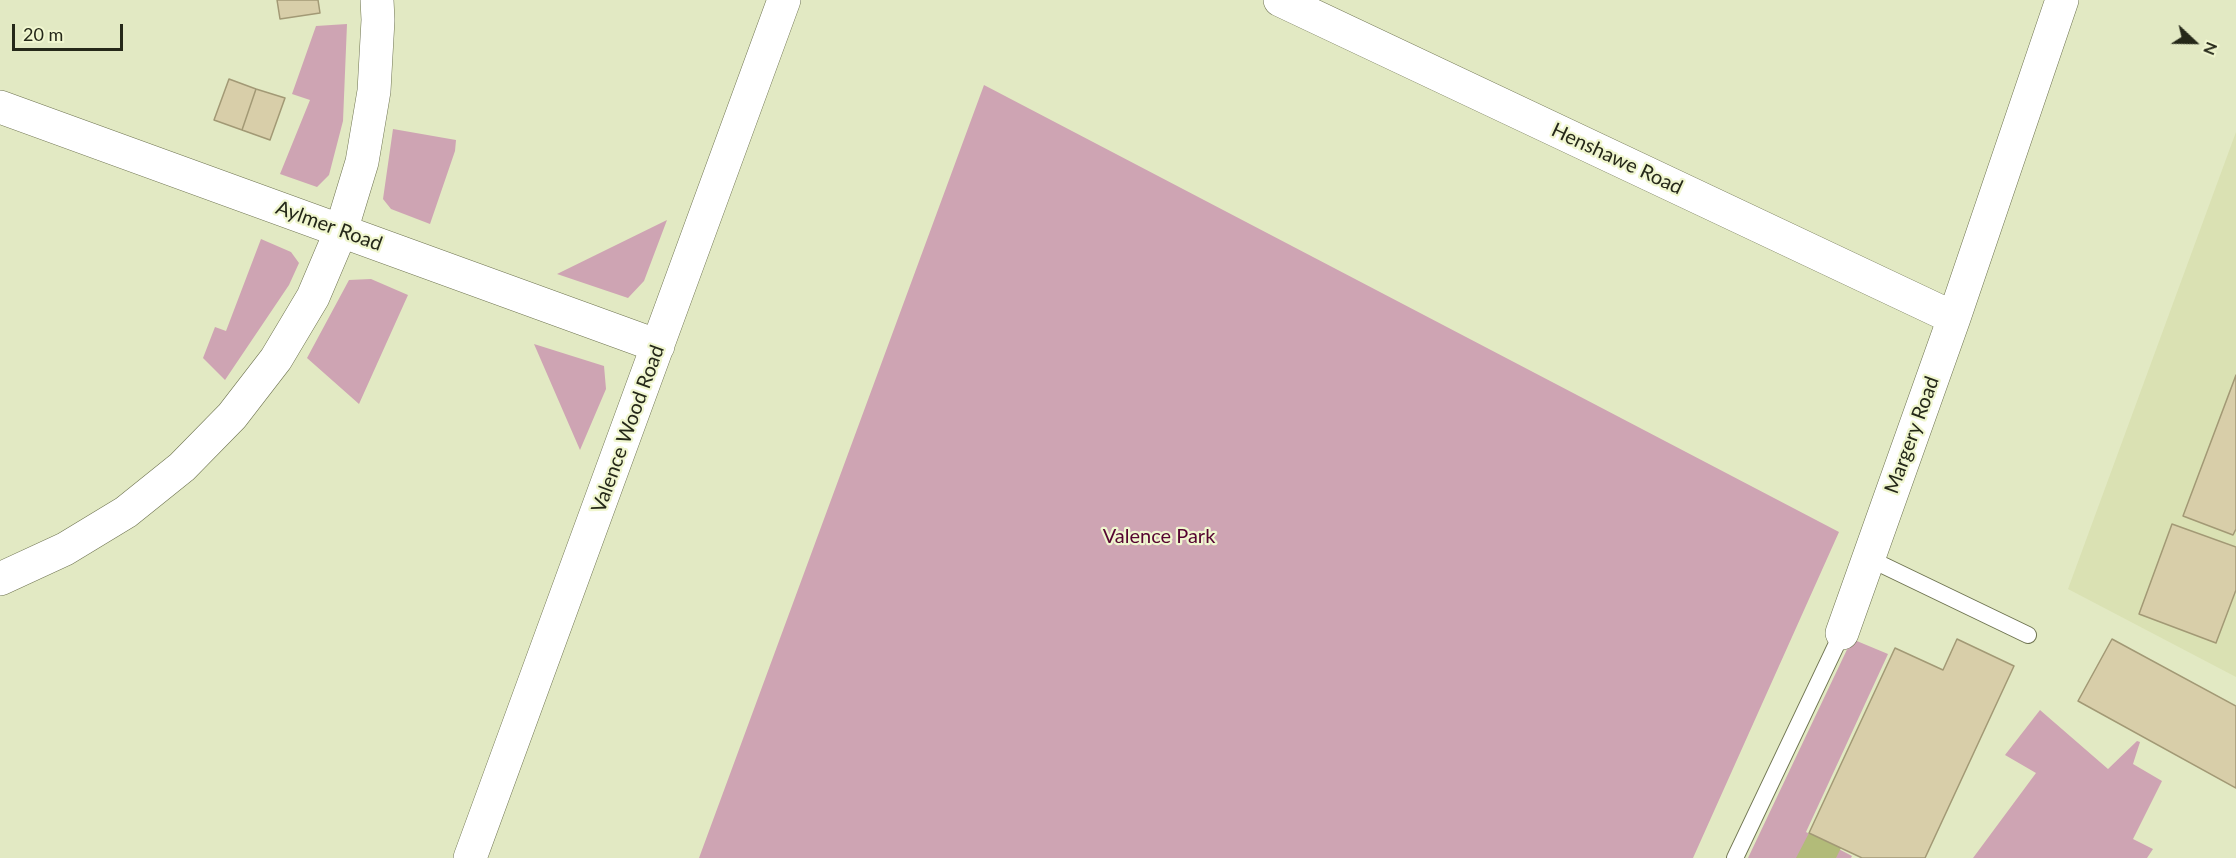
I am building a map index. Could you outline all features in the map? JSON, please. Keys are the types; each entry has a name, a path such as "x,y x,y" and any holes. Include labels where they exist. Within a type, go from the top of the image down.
{"street":[{"path":"0,579 65,549 116,518 182,467 232,416 276,359 313,297 341,231 362,162 374,91 378,20 376,0"},
{"name":"Valence Wood Road","path":"470,858 784,0"},
{"name":"Henshawe Road","path":"1280,0 1954,318"},
{"name":"Margery Road","path":"1842,633 1954,318 2062,0"},
{"name":"Aylmer Road","path":"0,107 658,346"}],"lane":[{"path":"1868,558 2028,635"},
{"name":"Margery Road","path":"1735,858 1842,633"}],"shaded area":[{"path":"2236,132 2236,677 2068,589"},
{"path":"1809,833 1841,848 1836,858 1796,858"}],"green space":[{"path":"347,24 343,121 329,175 317,187 280,174 310,100 292,94 316,26"},
{"name":"Valence Park","path":"984,85 1839,532 1693,858 699,858"},
{"path":"393,129 456,140 455,151 430,224 391,209 383,199"},
{"path":"667,220 644,281 628,298 557,274"},
{"path":"261,239 291,252 299,263 289,285 225,380 203,358 215,327 226,331"},
{"path":"371,279 408,295 359,404 307,358 349,280"},
{"path":"534,344 604,366 606,389 580,450"},
{"path":"1852,639 1888,654 1806,832 1852,856 1851,858 1748,858"},
{"path":"2040,710 2108,769 2137,741 2140,742 2133,764 2162,781 2133,839 2153,849 2147,858 1973,858 2036,773 2005,755"}],"building":[{"path":"277,0 318,0 320,13 280,19"},
{"path":"229,79 256,89 242,130 214,120"},
{"path":"256,89 285,98 270,140 242,130"},
{"path":"2236,375 2236,529 2233,535 2183,516"},
{"path":"2172,524 2236,547 2236,590 2216,643 2139,614"},
{"path":"1957,639 2014,666 1925,858 1862,858 1809,833 1895,648 1943,670"},
{"path":"2112,639 2236,706 2236,788 2078,701"}]}
